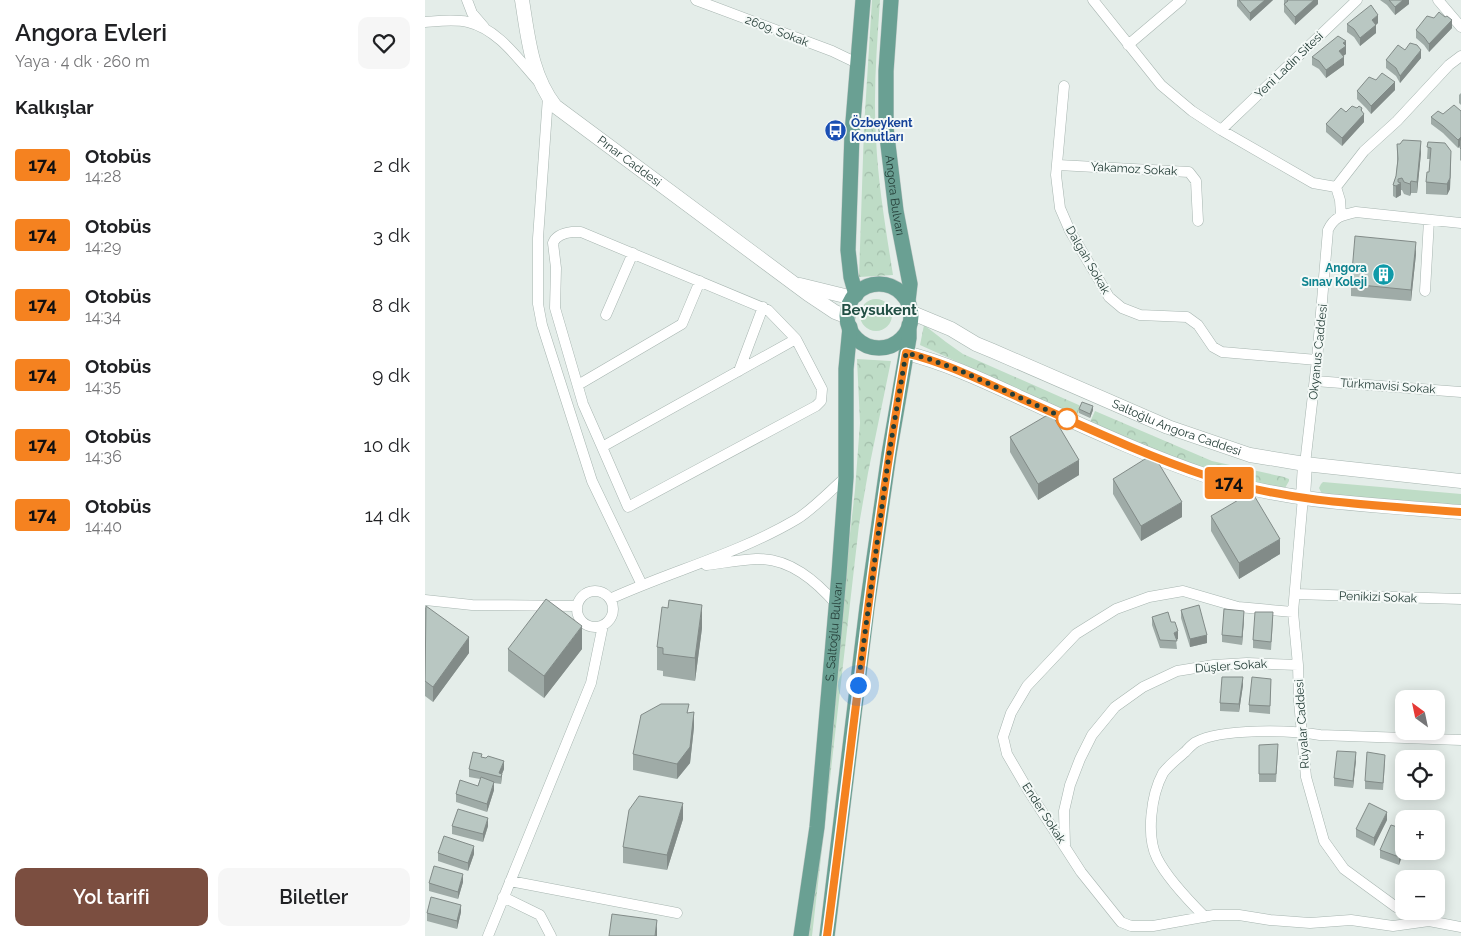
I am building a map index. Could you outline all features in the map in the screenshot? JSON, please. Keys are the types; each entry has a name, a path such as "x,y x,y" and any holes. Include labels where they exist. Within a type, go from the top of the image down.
{"main road":[{"path":"854,297 848,250 852,134 863,0"},
{"name":"Angora Bulvarı","path":"891,0 886,71 886,128 896,211 909,284 909,313"},
{"path":"827,936 869,598 889,454 906,353 909,313 897,289 883,284 868,286 854,297 849,305 849,322 854,336 862,343 878,348 889,346 899,341 905,334 909,313"},
{"name":"S. Saltoğlu Bulvarı","path":"801,936 817,827 837,605 846,477 846,369 849,322"}],"street":[{"path":"467,0 485,28 503,43 544,91 538,238 538,304 549,348 592,481 642,585"},
{"name":"Pınar Caddesi","path":"522,0 532,59 544,91 564,114 849,322"},
{"name":"2609. Sokak","path":"696,0 831,51 857,63"},
{"path":"1093,0 1161,85 1191,111 1313,183 1335,187"},
{"path":"1128,45 1181,0"},
{"name":"Yeni Ladin Sitesi","path":"1221,130 1357,0"},
{"path":"1438,0 1461,27"},
{"path":"425,22 447,20 468,22 485,28"},
{"path":"1335,187 1364,151 1397,121 1449,65 1461,56"},
{"name":"Dalgah Sokak","path":"1064,86 1056,175 1060,208 1070,231 1109,297 1122,308 1140,315 1187,317 1198,325 1213,347 1222,352 1317,360"},
{"name":"Yakamoz Sokak","path":"1058,165 1189,172 1196,181 1198,221"},
{"path":"1335,187 1340,200 1341,215 1356,212 1461,223"},
{"name":"Okyanus Caddesi","path":"1305,464 1315,381 1328,230 1332,222 1341,215"},
{"path":"1425,291 1429,220"},
{"path":"538,238 554,240 563,234 581,232 763,307 796,339 822,389 821,401 816,406 628,507 583,404 555,308 554,240"},
{"path":"606,315 633,253"},
{"path":"577,385 681,324 700,281"},
{"name":"Pınar Caddesi","path":"794,283 854,297"},
{"path":"739,371 763,307"},
{"name":"Saltoğlu Angora Caddesi","path":"909,313 951,329 993,352 1177,430 1250,455 1305,464 1461,481"},
{"path":"602,447 796,339"},
{"path":"906,353 952,367 1146,454 1231,484 1303,497 1461,512"},
{"name":"Türkmavisi Sokak","path":"1315,381 1461,392"},
{"path":"1303,497 1305,464"},
{"path":"610,600 642,585 762,538 799,518 846,477"},
{"name":"Rüyalar Caddesi","path":"1303,497 1293,612 1299,665 1299,701 1305,777 1324,841 1344,869 1395,906"},
{"path":"693,566 758,559 781,562 801,572 822,588 837,605"},
{"name":"Ender Sokak","path":"1293,612 1238,607 1183,591 1149,597 1116,609 1076,634 1027,686 1011,713 1003,737 1007,754 1081,872 1121,922 1131,926 1153,926 1205,917 1239,915 1310,923 1351,920 1393,926 1429,922"},
{"path":"488,936 591,684 603,625 611,617 613,611 610,600 601,592 588,592 583,595 577,606 579,617 586,625 592,627 603,625"},
{"name":"Penikizi Sokak","path":"1295,594 1461,599"},
{"path":"425,600 472,605 577,606"},
{"name":"Düşler Sokak","path":"1065,845 1064,811 1070,785 1092,735 1115,708 1143,687 1177,671 1247,662 1299,665"},
{"path":"1205,917 1191,904 1170,877 1157,857 1150,834 1157,791 1164,773 1195,742 1224,734 1301,732 1320,735 1461,740"},
{"path":"510,881 677,913"},
{"path":"503,898 540,915 551,936"},
{"name":"Rüyalar Caddesi","path":"1425,920 1461,927"}],"green space":[{"path":"872,0 880,0 875,121 880,190 893,275 859,277 864,128"},
{"path":"876,299 882,300 887,304 891,309 891,321 887,326 882,330 876,331 870,330 865,326 861,321 860,315 861,309 865,304 870,300"},
{"path":"924,325 963,354 1081,406 1077,416 920,345"},
{"path":"857,359 891,361 859,525 812,936 804,936 855,490 860,423"},
{"path":"1095,411 1212,461 1284,477 1289,479 1289,481 1285,488 1247,482 1180,461 1090,422"},
{"path":"1323,482 1461,494 1461,505 1322,494 1319,488"}],"building":[{"path":"1239,0 1265,0 1250,13"},
{"path":"1287,0 1314,0 1295,17 1284,4"},
{"path":"1389,0 1403,0 1395,7"},
{"path":"1371,5 1378,15 1372,20 1376,25 1360,38 1354,29 1347,24"},
{"path":"1439,12 1452,20 1429,44 1416,30 1427,16 1434,18"},
{"path":"1338,36 1346,41 1343,43 1346,46 1339,51 1344,57 1326,70 1319,61 1312,57"},
{"path":"1410,43 1417,45 1421,50 1400,76 1396,68 1386,60 1398,45 1405,50"},
{"path":"1382,73 1395,82 1371,106 1357,91 1369,77 1376,80"},
{"path":"1454,105 1461,111 1461,137 1458,140 1431,117 1438,111 1443,114"},
{"path":"1352,106 1362,108 1361,110 1364,114 1342,138 1326,124 1341,108 1346,112"},
{"path":"1403,140 1421,141 1417,182 1411,181 1410,184 1404,182 1402,178 1398,179 1398,182 1401,183 1396,186 1393,185 1398,159 1397,144 1400,144"},
{"path":"1428,142 1445,143 1451,151 1450,178 1447,184 1426,182 1427,172 1429,172 1431,148 1427,147"},
{"name":"Angora Sınav Koleji","path":"1355,236 1416,242 1411,290 1351,284"},
{"path":"1082,402 1093,406 1090,414 1079,409"},
{"path":"1051,413 1079,460 1038,484 1010,437"},
{"path":"1153,454 1182,502 1141,526 1113,479"},
{"path":"1252,492 1280,539 1239,563 1211,516"},
{"path":"546,599 582,626 544,676 508,649"},
{"path":"669,600 702,605 695,658 663,654 663,648 657,647 662,607 668,608"},
{"path":"1199,605 1207,635 1190,639 1181,610"},
{"path":"426,606 469,637 433,687 425,681"},
{"path":"1224,609 1244,611 1242,637 1222,635"},
{"path":"1168,612 1171,622 1175,622 1178,631 1174,633 1177,641 1160,640 1152,617"},
{"path":"1255,612 1273,612 1271,642 1253,640"},
{"path":"1222,677 1243,677 1239,704 1220,703"},
{"path":"1252,677 1271,679 1270,706 1249,705"},
{"path":"661,704 689,704 687,713 694,712 690,747 677,764 633,754 641,715"},
{"path":"1278,744 1276,774 1259,774 1259,745"},
{"path":"1337,751 1356,752 1353,781 1334,778"},
{"path":"473,752 482,754 481,757 486,758 488,756 504,761 499,773 502,774 501,777 469,769"},
{"path":"1367,752 1385,755 1383,783 1365,781"},
{"path":"481,777 494,782 487,804 456,794 460,780 478,786"},
{"path":"639,796 683,803 667,855 623,847 629,810"},
{"path":"1369,803 1387,812 1374,838 1356,829"},
{"path":"458,809 488,818 483,834 452,826"},
{"path":"1391,825 1395,826 1395,856 1380,850"},
{"path":"444,836 474,846 468,863 438,853"},
{"path":"434,866 463,874 458,892 429,883"},
{"path":"431,897 461,905 457,921 427,913"},
{"path":"612,914 657,920 655,936 609,936"}],"bus line":[{"name":"174","path":"827,936 867,608 889,454 906,353 961,371 1146,454 1231,484 1303,497 1461,512"}],"place":[{"name":"Özbeykent Konutları","path":"835,130"},
{"name":"Angora Sınav Koleji","path":"1383,275"}],"district":[{"name":"Beysukent","path":"879,310"}],"route":[{"path":"858,685 889,454 906,353 961,371 1067,419"}]}
